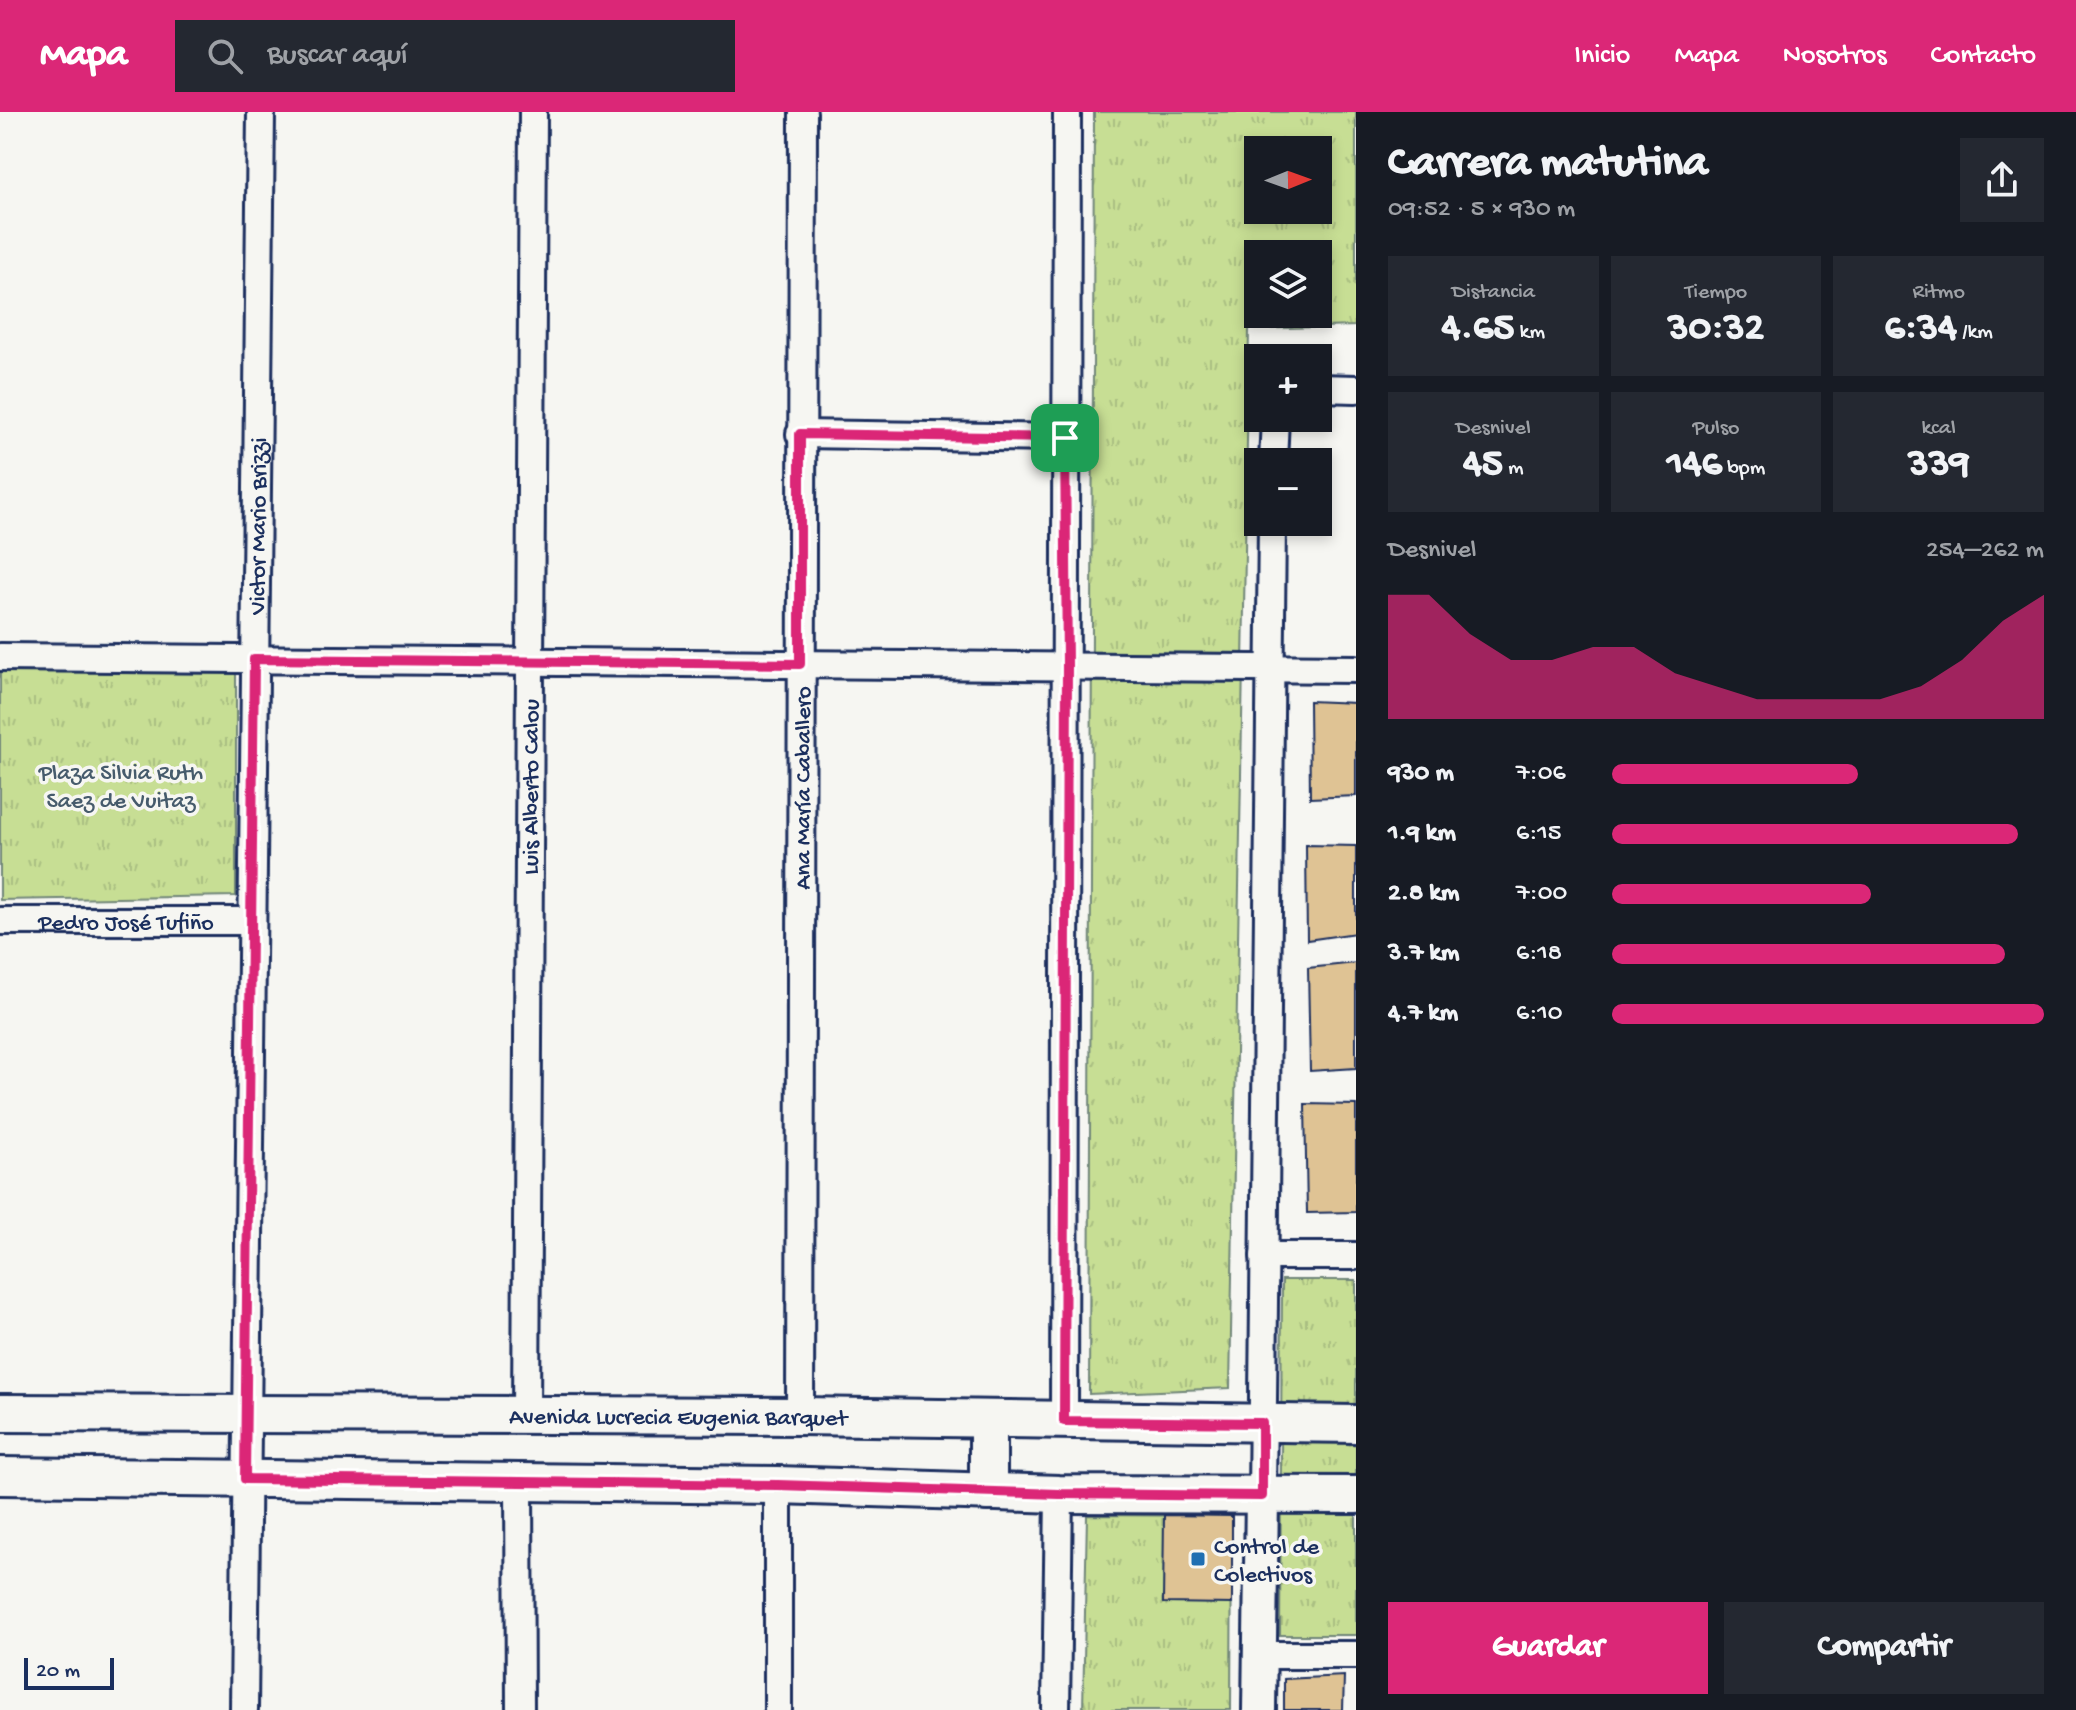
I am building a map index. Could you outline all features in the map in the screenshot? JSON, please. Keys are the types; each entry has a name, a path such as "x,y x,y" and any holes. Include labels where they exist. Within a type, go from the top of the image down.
{"main road":[{"name":"Avenida Lucrecia Eugenia Barquet","path":"0,1413 800,1416 1356,1424"},
{"path":"988,1419 988,1492"},
{"path":"0,1476 778,1485 1059,1494 1356,1495"}],"street":[{"name":"Victor Mario Brizzi","path":"244,1710 261,112"},
{"name":"Luis Alberto Calou","path":"526,1415 533,112"},
{"name":"Ana María Caballero","path":"800,1416 803,112"},
{"path":"1064,1421 1067,112"},
{"path":"1332,388 1356,389"},
{"path":"800,434 1065,438"},
{"path":"1259,1710 1272,536"},
{"path":"0,657 1356,669"},
{"name":"Pedro José Tufiño","path":"0,921 251,921"},
{"path":"1264,1256 1356,1256"},
{"path":"519,1481 520,1710"},
{"path":"778,1485 778,1710"},
{"path":"1056,1710 1059,1494"},
{"path":"1260,1655 1356,1655"}],"green space":[{"path":"1094,112 1356,112 1356,326 1332,327 1332,240 1244,240 1244,328 1285,328 1249,329 1249,344 1244,344 1244,432 1247,432 1247,448 1244,448 1245,536 1230,1388 1089,1394"},
{"name":"Plaza Silvia Ruth Saez de Vuitaz","path":"236,671 236,896 0,900 0,672"},
{"path":"1282,1280 1356,1280 1356,1635 1280,1635"},
{"path":"1087,1515 1232,1516 1231,1710 1083,1710"}],"building":[{"path":"1309,701 1356,703 1356,796 1310,798"},
{"path":"1306,845 1356,846 1356,933 1307,940"},
{"path":"1356,963 1356,1068 1310,1071 1308,968"},
{"path":"1305,1104 1356,1105 1356,1212 1307,1213"},
{"name":"Control de Colectivos","path":"1164,1515 1232,1516 1232,1604 1163,1603"},
{"path":"1344,1676 1343,1710 1284,1710 1284,1679"}],"place":[{"name":"Control de Colectivos","path":"1198,1559"}],"route":[{"path":"800,434 1065,438 1064,1421 1262,1423 1262,1496 1059,1494 778,1485 245,1479 254,659 800,664 800,434"}]}
